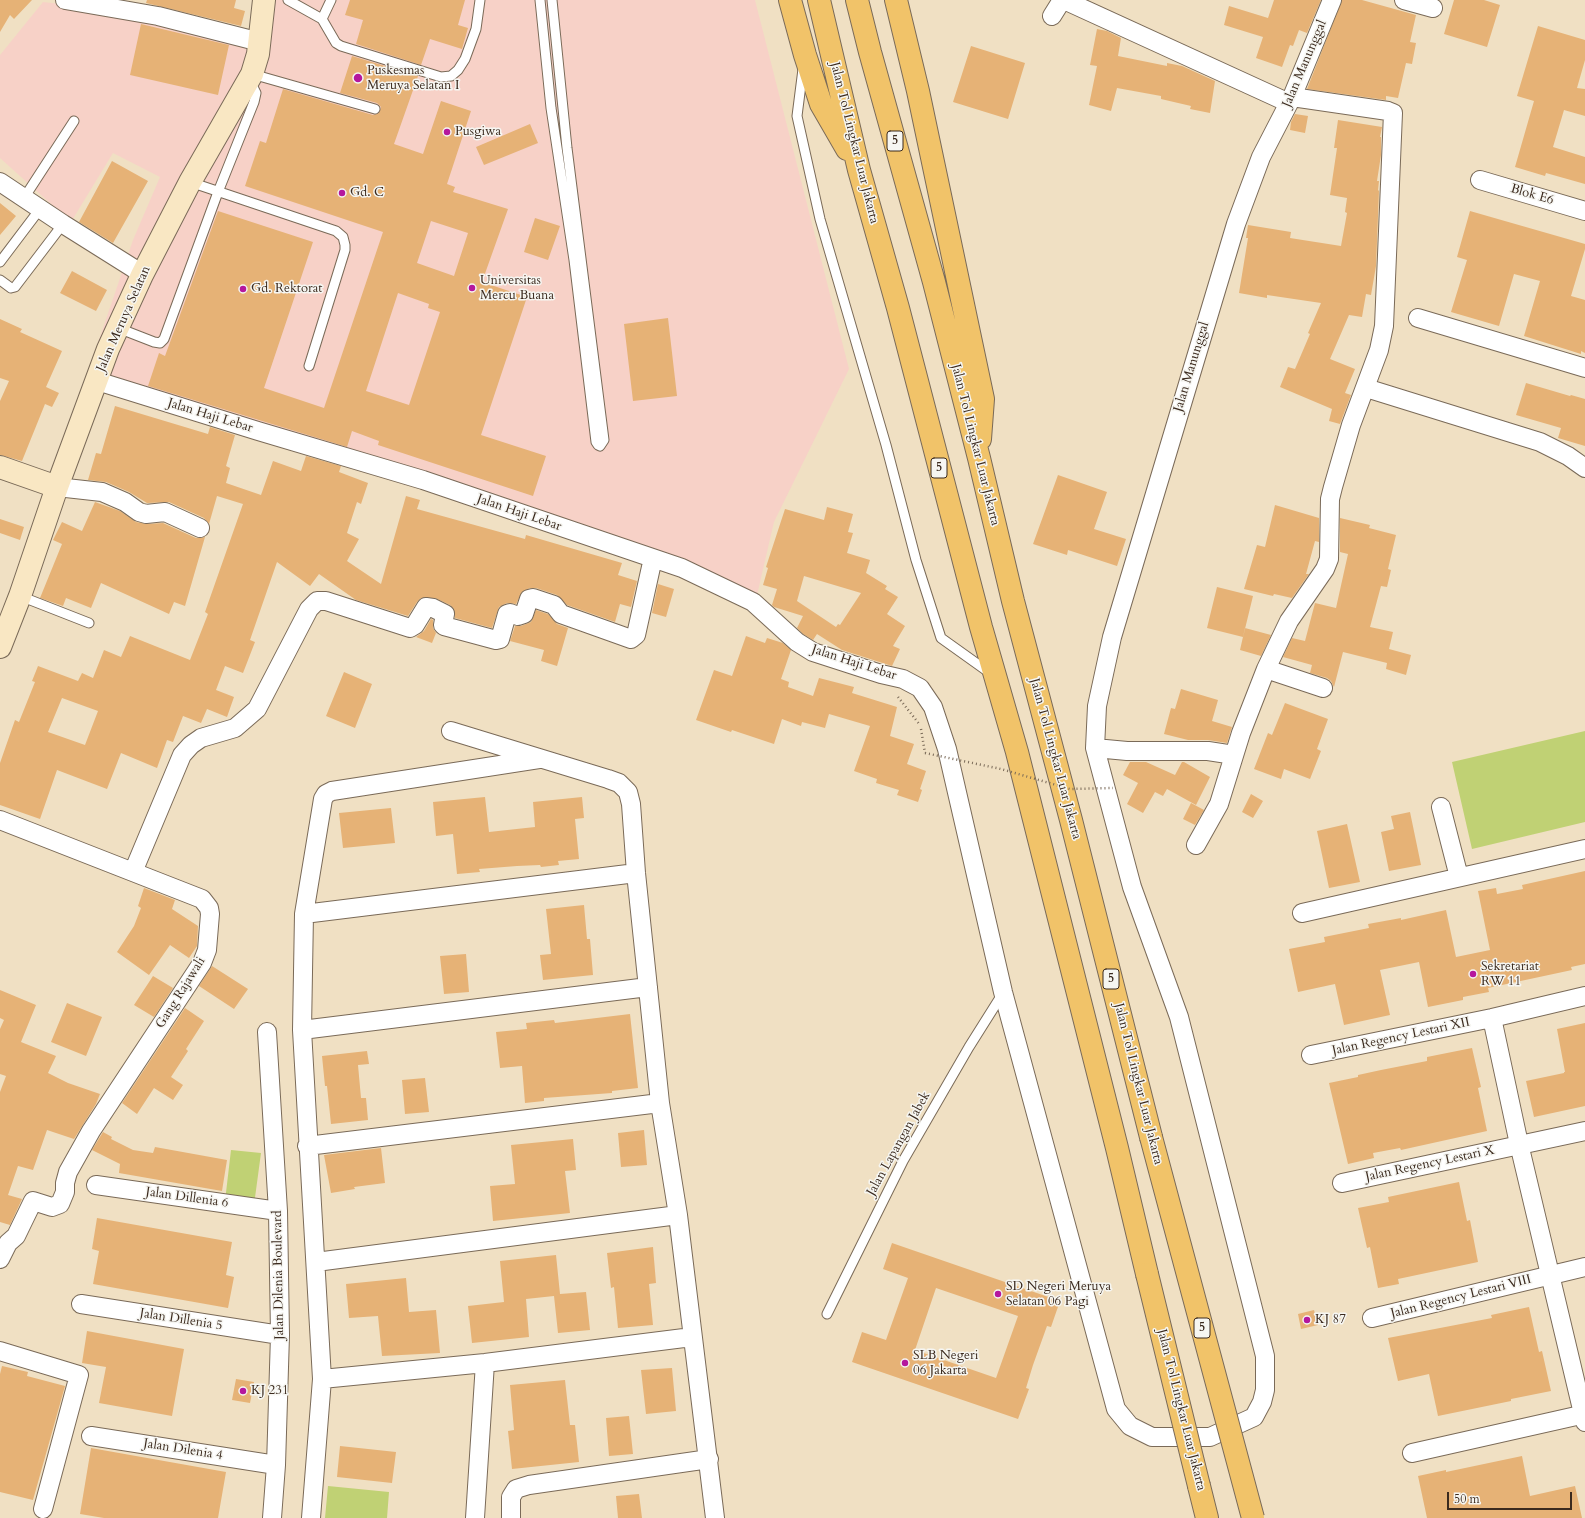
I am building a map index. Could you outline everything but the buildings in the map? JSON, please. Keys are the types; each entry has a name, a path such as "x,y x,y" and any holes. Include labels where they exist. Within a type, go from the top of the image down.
{"highway":[{"path":"790,0 805,55 821,104 859,170"},
{"name":"Jalan Tol Lingkar Luar Jakarta","path":"819,0 859,170 898,308 981,627 1019,760 1117,1148 1207,1518"},
{"name":"Jalan Tol Lingkar Luar Jakarta","path":"857,0 934,282 979,458 1013,601 1072,820 1151,1137 1253,1518"},
{"path":"896,0 920,98 983,399 979,458"},
{"path":"1199,1486 1199,1518"}],"main road":[{"name":"Jalan Meruya Selatan","path":"0,647 20,596 57,487 108,349 142,276 190,182 250,78 258,54 264,0"},
{"path":"0,467 57,487"}],"street":[{"path":"65,0 158,16 260,42"},
{"path":"1052,16 1063,0 1290,100 1388,111 1393,114 1384,326 1379,350 1351,425 1333,486 1330,499 1329,559 1325,569 1289,621 1266,669 1241,733 1219,804 1196,845"},
{"name":"Jalan Manunggal","path":"920,688 933,707 947,749 1003,992 1116,1409 1130,1426 1152,1436 1210,1437 1254,1417 1262,1402 1265,1390 1265,1356 1179,1017 1132,887 1096,748 1097,706 1112,637 1198,348 1244,201 1261,157 1290,100 1332,0"},
{"path":"1404,0 1433,8"},
{"name":"Blok E6","path":"1480,180 1585,211"},
{"path":"0,182 133,268 142,276"},
{"path":"1418,318 1585,368"},
{"name":"Jalan Haji Lebar","path":"97,380 258,431 423,480 682,568 753,602 797,642 813,652 881,674 904,679 920,688"},
{"path":"1366,388 1540,442 1568,456 1585,468"},
{"path":"57,487 102,492 125,502 139,512 146,514 165,512 200,528"},
{"path":"133,872 182,756 191,745 202,738 235,728 257,709 309,609 317,601 326,600 410,628 415,625 426,607 432,608 445,614 444,626 496,640 500,639 507,614 510,613 518,616 524,614 529,599 533,598 554,605 561,614 631,639 636,635 654,558"},
{"path":"1266,669 1323,688"},
{"path":"451,731 608,779 619,783 628,792 631,804 636,873 660,1103 678,1215 715,1518"},
{"path":"1096,748 1127,751 1208,751 1234,755"},
{"path":"311,1518 322,1379 316,1262 307,1146 302,1030 304,914 323,799 326,794 332,791 539,759"},
{"path":"1441,807 1459,878"},
{"name":"Gang Rajawali","path":"0,820 202,899 206,902 210,914 207,950 202,964 91,1131 68,1172 64,1183 65,1192 60,1204 52,1207 33,1201 16,1236 8,1243 0,1259"},
{"path":"1302,913 1585,850"},
{"path":"304,914 636,873"},
{"path":"302,1030 648,987"},
{"name":"Jalan Regency Lestari XII","path":"1311,1056 1492,1018 1585,996"},
{"path":"1412,1453 1584,1417 1519,1144 1492,1018"},
{"name":"Jalan Dilenia Boulevard","path":"267,1032 278,1211 280,1335 276,1465 272,1518"},
{"path":"307,1146 660,1103"},
{"name":"Jalan Regency Lestari X","path":"1342,1183 1585,1131"},
{"name":"Jalan Dillenia 6","path":"96,1185 278,1211"},
{"path":"316,1262 678,1215"},
{"name":"Jalan Regency Lestari VIII","path":"1372,1318 1585,1267"},
{"name":"Jalan Dillenia 5","path":"81,1304 280,1335"},
{"path":"322,1379 485,1363 692,1337"},
{"path":"0,1351 79,1375 43,1509"},
{"path":"475,1518 485,1363"},
{"name":"Jalan Dilenia 4","path":"91,1436 276,1465"},
{"path":"511,1518 511,1497 516,1489 529,1485 709,1459"}],"lane":[{"path":"288,0 322,19 336,42 341,46 429,75 441,77 451,76 458,70 465,59 476,29 480,0"},
{"path":"322,19 331,0"},
{"path":"540,0 551,108 574,260 596,442 598,446 600,446 604,440 567,148 552,0"},
{"path":"805,55 797,116 820,219 919,567 941,638 995,676"},
{"path":"250,78 375,109"},
{"path":"118,328 154,342 160,343 164,339 218,192 254,102 256,93 250,78"},
{"path":"24,198 74,121"},
{"path":"190,182 336,231 343,237 345,245 344,250 309,366"},
{"path":"0,262 40,209"},
{"path":"0,280 11,288 15,288 63,224"},
{"path":"20,596 89,623"},
{"name":"Jalan Lapangan Jabek","path":"827,1314 900,1168 969,1047 1003,992"}],"path":[{"path":"881,674 920,725 925,753 1002,769 1070,789 1113,788"}],"shaded area":[{"name":"Universitas Mercu Buana","path":"271,0 755,0 849,369 774,522 757,595 87,375 133,240 160,177 113,153 71,222 0,158 0,55 43,2 137,13 265,47"}],"green space":[{"path":"1585,731 1585,822 1472,849 1452,762"},
{"path":"231,1150 261,1153 254,1205 225,1201"},
{"path":"328,1486 389,1492 387,1518 325,1518"}],"place":[{"name":"Puskesmas Meruya Selatan I","path":"358,78"},
{"name":"Pusgiwa","path":"447,132"},
{"name":"Gd. C","path":"342,193"},
{"name":"Universitas Mercu Buana","path":"472,288"},
{"name":"Gd. Rektorat","path":"243,289"},
{"name":"Sekretariat RW 11","path":"1473,974"},
{"name":"SD Negeri Meruya Selatan 06 Pagi","path":"998,1294"},
{"name":"KJ 87","path":"1307,1320"},
{"name":"SLB Negeri 06 Jakarta","path":"905,1363"},
{"name":"KJ 231","path":"243,1391"}]}
